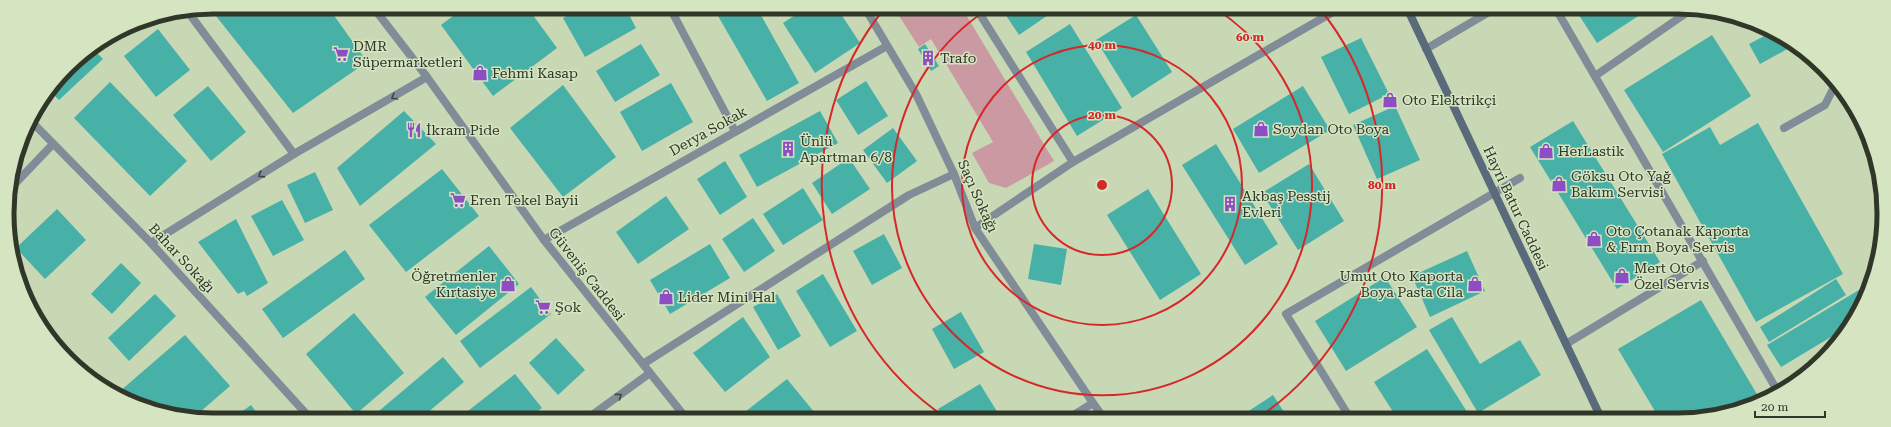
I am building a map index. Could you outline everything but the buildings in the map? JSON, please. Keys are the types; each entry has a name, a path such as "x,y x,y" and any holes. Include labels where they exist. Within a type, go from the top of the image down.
{"main road":[{"name":"Hayri Batur Caddesi","path":"1411,14 1599,413"}],"street":[{"name":"Güveniş Caddesi","path":"378,14 427,77 544,240 682,413"},
{"path":"673,14 735,131"},
{"name":"Saçı Sokağı","path":"868,14 916,94 954,174 975,228 1100,413"},
{"path":"980,14 1073,162"},
{"path":"975,228 1073,162 1330,14"},
{"path":"1426,49 1484,14"},
{"path":"1559,14 1775,387"},
{"path":"1595,76 1685,14"},
{"path":"191,15 294,154"},
{"name":"Derya Sokak","path":"544,240 887,46"},
{"path":"151,244 294,154 427,77"},
{"path":"1784,128 1825,105 1833,89"},
{"name":"Bahar Sokağı","path":"35,125 151,244 305,413"},
{"path":"17,182 53,144"},
{"path":"643,364 909,195 954,174"},
{"path":"1347,413 1286,314 1520,178"},
{"path":"1566,344 1703,261"},
{"path":"595,413 650,373"},
{"path":"1078,413 1093,403"}],"shaded area":[{"path":"898,14 966,14 1054,161 1006,188 989,183 972,153 993,142 931,39 919,47"}],"place":[{"name":"DMR Süpermarketleri","path":"341,54"},
{"name":"Trafo","path":"928,58"},
{"name":"Fehmi Kasap","path":"480,73"},
{"name":"Oto Elektrikçi","path":"1390,100"},
{"name":"Soydan Oto Boya","path":"1261,129"},
{"name":"İkram Pide","path":"414,130"},
{"name":"Ünlü Apartman 6/8","path":"788,149"},
{"name":"HerLastik","path":"1546,151"},
{"name":"Göksu Oto Yağ Bakım Servisi","path":"1559,184"},
{"name":"Eren Tekel Bayii","path":"458,200"},
{"name":"Akbaş Pesstij Evleri","path":"1230,204"},
{"name":"Oto Çotanak Kaporta & Fırın Boya Servis","path":"1594,239"},
{"name":"Mert Oto Özel Servis","path":"1622,276"},
{"name":"Öğretmenler Kırtasiye","path":"508,284"},
{"name":"Umut Oto Kaporta Boya Pasta Cila","path":"1475,284"},
{"name":"Lider Mini Hal","path":"666,297"},
{"name":"Şok","path":"543,307"}]}
